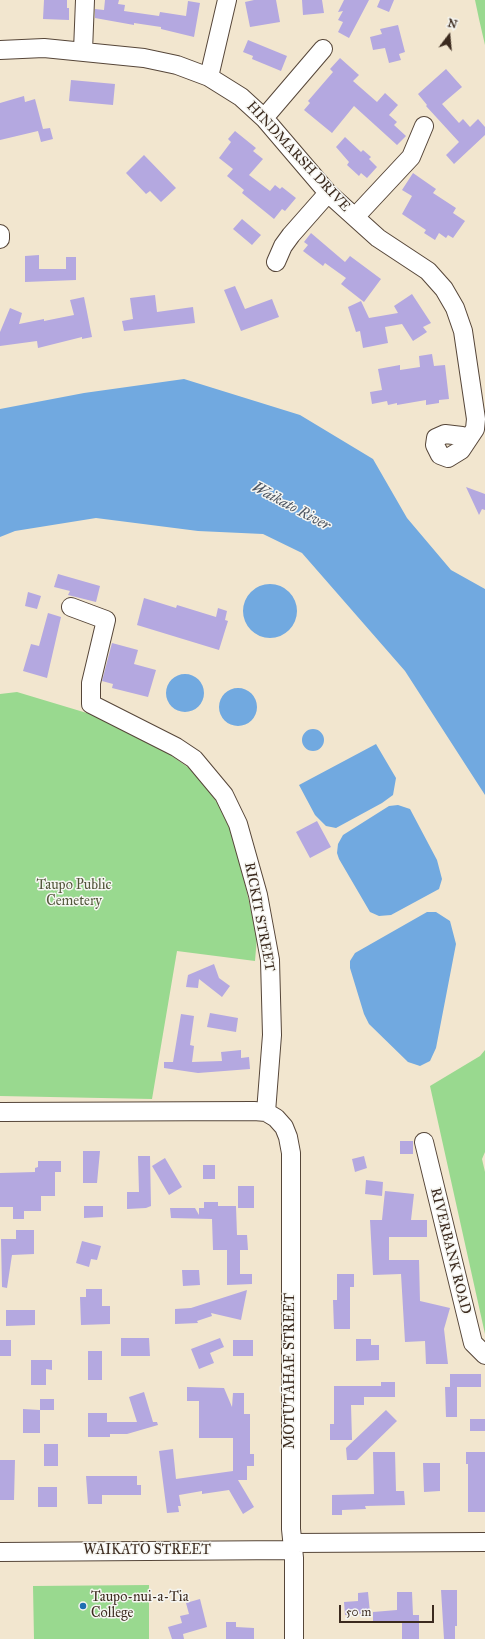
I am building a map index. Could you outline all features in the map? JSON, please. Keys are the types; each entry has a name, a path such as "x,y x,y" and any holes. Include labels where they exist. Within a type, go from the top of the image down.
{"street":[{"path":"83,51 85,0"},
{"path":"209,77 227,0"},
{"name":"HINDMARSH DRIVE","path":"0,50 44,48 144,58 177,65 209,77 241,97 264,118 328,193 378,238 428,271 444,289 455,308 463,331 480,420 467,439"},
{"path":"264,118 324,49"},
{"path":"355,217 411,157 424,126"},
{"path":"276,262 291,235 328,193"},
{"path":"0,234 0,239"},
{"name":"RICKIT STREET","path":"71,607 106,620 91,683 91,704 170,744 194,759 224,795 238,824 258,895 270,960 272,1034 266,1112"},
{"path":"0,1112 266,1112"},
{"name":"MOTUTĀHAE STREET","path":"266,1112 276,1118 284,1127 288,1137 291,1153 294,1639"},
{"name":"RIVERBANK ROAD","path":"424,1142 473,1343 485,1355"},
{"name":"WAIKATO STREET","path":"0,1552 485,1542"}],"green space":[{"path":"475,0 485,0 485,45 479,19"},
{"name":"Taupo Public Cemetery","path":"17,692 130,726 196,773 231,822 257,937 255,961 177,951 152,1099 0,1096 0,694"},
{"path":"485,1050 485,1152 482,1159 485,1172 485,1334 430,1086 480,1056"},
{"path":"149,1585 149,1639 34,1639 33,1586"}],"water":[{"name":"Waikato River","path":"184,379 300,415 373,459 407,518 451,570 485,589 485,795 405,671 302,553 263,534 198,531 96,518 15,531 0,537 0,409 84,393"},
{"path":"265,584 275,584 285,588 293,596 297,606 297,616 293,626 285,634 275,638 265,638 255,634 247,626 243,616 243,606 247,596 255,588"},
{"path":"181,674 189,674 199,679 203,686 203,700 199,707 189,712 181,712 171,707 169,704 166,697 166,689 171,679 174,677"},
{"path":"234,688 242,688 252,693 256,700 256,714 252,721 242,726 234,726 224,721 222,718 219,711 219,703 224,693 227,691"},
{"path":"309,729 317,729 324,736 324,744 317,751 309,751 302,744 302,736"},
{"path":"376,744 396,778 393,795 382,803 336,828 326,826 315,815 299,785"},
{"path":"398,805 410,809 437,860 442,879 439,889 391,915 379,916 370,912 339,859 337,853 338,844 343,835 389,806"},
{"path":"427,912 436,912 450,921 456,944 436,1048 430,1061 420,1066 408,1062 369,1024 364,1014 350,968 350,961 355,953"}],"building":[{"path":"44,0 67,0 69,20 43,19"},
{"path":"105,0 119,0 118,4 125,5 124,11 159,16 160,12 186,16 188,1 200,3 194,37 161,29 161,27 134,23 134,25 95,18 95,9 104,10"},
{"path":"254,0 276,0 280,22 250,27 245,2"},
{"path":"302,0 322,0 324,13 303,15"},
{"path":"344,0 369,0 349,38 338,32 343,22 338,20 343,11 338,12"},
{"path":"380,0 394,0 389,12 377,7"},
{"path":"398,25 405,52 399,54 401,60 389,63 385,48 373,50 370,37 382,34 380,29"},
{"path":"248,40 287,56 281,71 252,59 253,56 243,52"},
{"path":"340,58 359,75 353,81 377,102 385,93 398,105 389,115 397,122 394,125 406,136 397,145 354,106 332,133 304,110 310,103 308,101 333,72 330,69"},
{"path":"446,69 462,87 442,104 459,123 463,119 470,127 478,119 485,127 485,135 454,164 446,155 459,142 426,106 427,105 418,94"},
{"path":"71,80 115,84 113,105 69,101"},
{"path":"24,96 25,102 35,99 43,129 50,128 53,139 41,142 38,131 0,140 0,103"},
{"path":"235,131 256,148 253,151 263,159 249,175 270,191 275,185 280,189 282,187 296,198 285,211 282,209 274,219 242,193 244,190 227,176 233,169 219,158 231,142 228,139"},
{"path":"345,137 361,152 363,150 371,157 369,159 377,167 367,178 361,173 359,176 347,165 349,162 336,147"},
{"path":"144,155 176,188 161,202 150,191 146,194 126,173"},
{"path":"413,173 436,189 433,193 456,208 453,213 465,221 453,238 448,235 446,238 439,233 435,240 424,233 426,230 402,214 412,196 402,190"},
{"path":"242,219 261,235 252,245 233,229"},
{"path":"311,233 345,262 350,256 381,279 364,302 341,284 346,278 325,263 323,266 303,251 308,245 304,242"},
{"path":"39,255 39,269 66,269 66,257 76,257 76,280 25,282 25,256"},
{"path":"235,286 245,309 272,299 279,317 241,331 224,290"},
{"path":"412,294 431,323 423,327 427,332 413,341 402,324 385,327 388,343 363,348 360,331 356,332 348,307 361,301 369,318 398,313 394,306"},
{"path":"155,295 157,312 193,307 195,323 124,331 122,321 133,319 130,298"},
{"path":"84,297 92,337 82,339 82,337 38,348 37,341 0,346 0,332 10,308 22,313 19,324 44,319 44,321 74,315 70,300"},
{"path":"432,354 434,366 445,365 449,399 439,400 439,403 426,405 426,400 397,405 397,403 388,405 387,401 372,404 370,392 382,390 378,369 400,365 400,370 420,367 419,356"},
{"path":"466,487 485,494 485,510 482,509 479,515"},
{"path":"58,574 100,586 96,602 68,595 70,591 54,587"},
{"path":"28,592 41,596 37,609 25,606"},
{"path":"144,598 176,608 177,605 216,617 218,608 227,611 225,620 228,621 219,650 137,625"},
{"path":"48,613 61,617 47,678 23,671 31,644 39,646"},
{"path":"112,643 138,650 134,664 156,670 148,697 112,688 113,684 102,681"},
{"path":"317,821 331,847 310,858 296,832"},
{"path":"214,964 219,978 230,986 222,997 199,979 198,988 186,987 188,975"},
{"path":"210,1013 238,1018 236,1032 207,1027"},
{"path":"181,1014 194,1016 190,1045 194,1046 192,1062 222,1061 221,1052 241,1050 241,1058 249,1057 250,1069 198,1073 164,1068 164,1062 173,1062"},
{"path":"400,1141 413,1141 413,1154 400,1154"},
{"path":"83,1151 100,1151 97,1183 83,1183"},
{"path":"138,1156 150,1156 151,1206 146,1208 127,1209 127,1192 139,1192"},
{"path":"364,1156 367,1168 355,1172 352,1159"},
{"path":"165,1158 182,1187 169,1195 152,1166"},
{"path":"38,1161 61,1161 61,1172 55,1172 55,1196 41,1196 41,1211 24,1211 24,1219 13,1219 13,1207 0,1207 0,1173 35,1172 35,1168 38,1167"},
{"path":"203,1165 215,1165 215,1179 203,1179"},
{"path":"366,1180 383,1182 382,1196 365,1194"},
{"path":"238,1186 254,1186 254,1208 238,1208"},
{"path":"385,1191 414,1194 411,1220 427,1220 427,1237 389,1237 389,1260 419,1260 420,1301 450,1308 444,1329 448,1364 426,1364 425,1341 405,1342 401,1274 373,1275 370,1220 382,1220"},
{"path":"204,1202 218,1202 218,1206 236,1206 237,1235 247,1235 248,1250 240,1250 240,1274 252,1274 252,1284 227,1285 227,1250 213,1250 212,1219 171,1218 170,1208 195,1208 199,1215 199,1208 204,1208"},
{"path":"84,1206 103,1206 103,1217 84,1218"},
{"path":"16,1230 34,1230 34,1254 12,1255 7,1288 2,1287 1,1239 16,1239"},
{"path":"82,1241 101,1246 97,1260 91,1259 89,1267 76,1263"},
{"path":"182,1270 199,1270 200,1285 183,1286"},
{"path":"337,1274 354,1274 354,1287 350,1287 350,1329 334,1329 333,1300 337,1300"},
{"path":"86,1289 102,1289 102,1306 110,1306 110,1324 81,1325 80,1297 86,1297"},
{"path":"247,1290 241,1320 211,1313 212,1316 197,1321 198,1323 175,1324 175,1309 191,1308"},
{"path":"6,1310 35,1310 35,1325 6,1326"},
{"path":"121,1338 149,1338 150,1356 121,1356"},
{"path":"220,1338 224,1347 210,1353 214,1363 199,1369 191,1349"},
{"path":"356,1339 371,1339 371,1345 379,1345 379,1360 356,1361"},
{"path":"0,1340 11,1340 11,1356 0,1356"},
{"path":"233,1340 253,1340 253,1356 233,1356"},
{"path":"88,1351 102,1351 102,1380 88,1380"},
{"path":"31,1360 52,1360 52,1370 46,1369 46,1385 31,1385"},
{"path":"450,1374 481,1374 481,1387 457,1387 457,1417 446,1417 445,1387 450,1387"},
{"path":"381,1382 395,1382 395,1397 364,1397 364,1405 351,1405 352,1440 330,1440 330,1424 334,1424 334,1386 381,1386"},
{"path":"187,1387 224,1388 232,1407 233,1393 244,1393 244,1414 250,1414 250,1454 254,1454 254,1466 247,1466 247,1480 238,1480 254,1507 243,1514 229,1490 202,1494 202,1491 179,1495 181,1506 178,1506 179,1512 167,1513 159,1451 173,1449 176,1479 233,1471 233,1438 199,1438 199,1401 187,1401"},
{"path":"144,1392 153,1422 157,1422 158,1425 127,1434 110,1434 110,1437 88,1437 88,1413 107,1413 107,1422 137,1422 129,1397"},
{"path":"40,1399 54,1399 54,1410 40,1410"},
{"path":"23,1409 40,1410 40,1433 23,1433"},
{"path":"386,1410 397,1421 357,1460 347,1460 346,1448"},
{"path":"470,1419 485,1419 485,1431 470,1431"},
{"path":"44,1444 58,1444 58,1466 44,1466"},
{"path":"373,1452 395,1452 396,1491 404,1491 405,1505 365,1506 366,1509 342,1510 342,1515 332,1515 332,1495 374,1494"},
{"path":"466,1452 485,1452 485,1512 468,1512 468,1464 466,1464"},
{"path":"0,1460 15,1460 14,1500 0,1500"},
{"path":"423,1463 440,1463 440,1491 424,1492"},
{"path":"86,1476 137,1476 137,1485 141,1485 141,1495 102,1495 102,1504 88,1504"},
{"path":"38,1487 57,1487 57,1507 38,1507"},
{"path":"441,1590 457,1590 457,1626 455,1626 455,1639 444,1639"},
{"path":"368,1592 370,1613 345,1615 344,1602 358,1601 358,1593"},
{"path":"397,1592 412,1592 413,1615 419,1615 419,1639 402,1639 402,1621 373,1623 373,1612 397,1610"},
{"path":"200,1599 207,1627 183,1634 184,1639 172,1639 168,1627 182,1623 180,1616 189,1614 186,1603"},
{"path":"226,1622 236,1622 236,1627 254,1628 254,1639 226,1639"}],"place":[{"name":"Taupo-nui-a-Tia College","path":"83,1606"}]}
